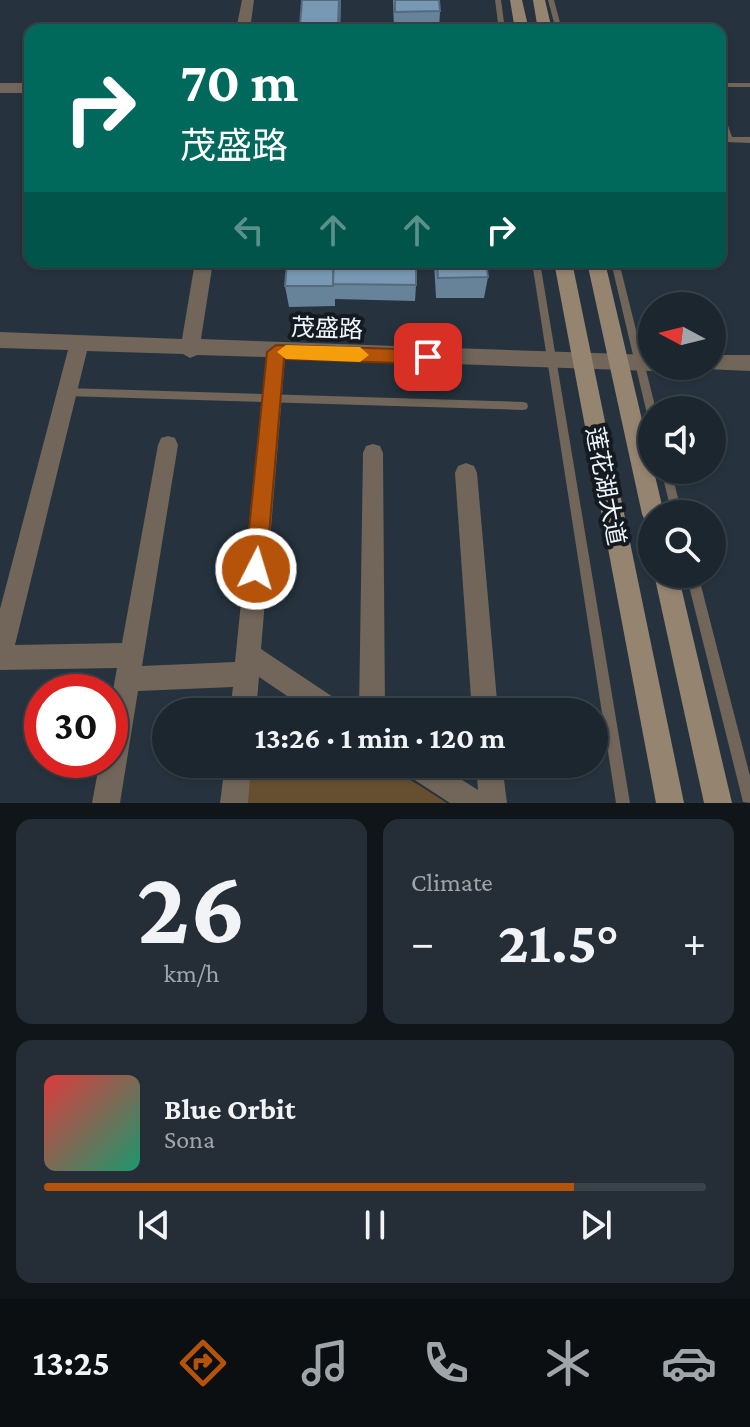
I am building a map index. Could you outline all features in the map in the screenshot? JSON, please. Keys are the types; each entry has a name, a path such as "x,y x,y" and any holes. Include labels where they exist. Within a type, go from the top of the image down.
{"street":[{"path":"244,24 248,0"},
{"path":"516,0 521,24"},
{"path":"539,0 544,24"},
{"path":"0,88 24,88"},
{"path":"190,350 203,268"},
{"name":"莲花湖大道","path":"564,268 670,803"},
{"name":"莲花湖大道","path":"597,268 650,500"},
{"name":"茂盛路","path":"0,340 190,350 638,363"},
{"path":"79,344 0,656 130,667 247,665 307,698"},
{"path":"244,698 276,352"},
{"path":"726,363 750,363"},
{"path":"106,803 168,445"},
{"path":"372,698 373,453"},
{"path":"466,473 484,698"},
{"path":"669,588 718,803"},
{"path":"234,803 237,778"},
{"path":"435,778 475,803"},
{"path":"490,778 493,803"}],"lane":[{"path":"498,0 501,24"},
{"path":"551,0 557,24"},
{"path":"726,85 750,85"},
{"path":"726,131 729,140 750,140"},
{"name":"莲花湖大道","path":"537,268 623,803"},
{"path":"617,268 638,337"},
{"path":"66,392 523,406"},
{"path":"696,588 750,802"}],"shaded area":[{"path":"249,778 407,778 447,803 246,803"}],"building":[{"path":"302,0 339,0 338,24 300,24"},
{"path":"395,0 439,0 440,11 395,12"},
{"path":"286,268 333,268 333,286 285,286"},
{"path":"334,268 416,268 416,285 333,284"},
{"path":"437,268 487,268 488,277 438,278"}],"slow traffic":[{"path":"286,352 360,355"}],"route":[{"path":"256,569 276,352 428,357"}]}
